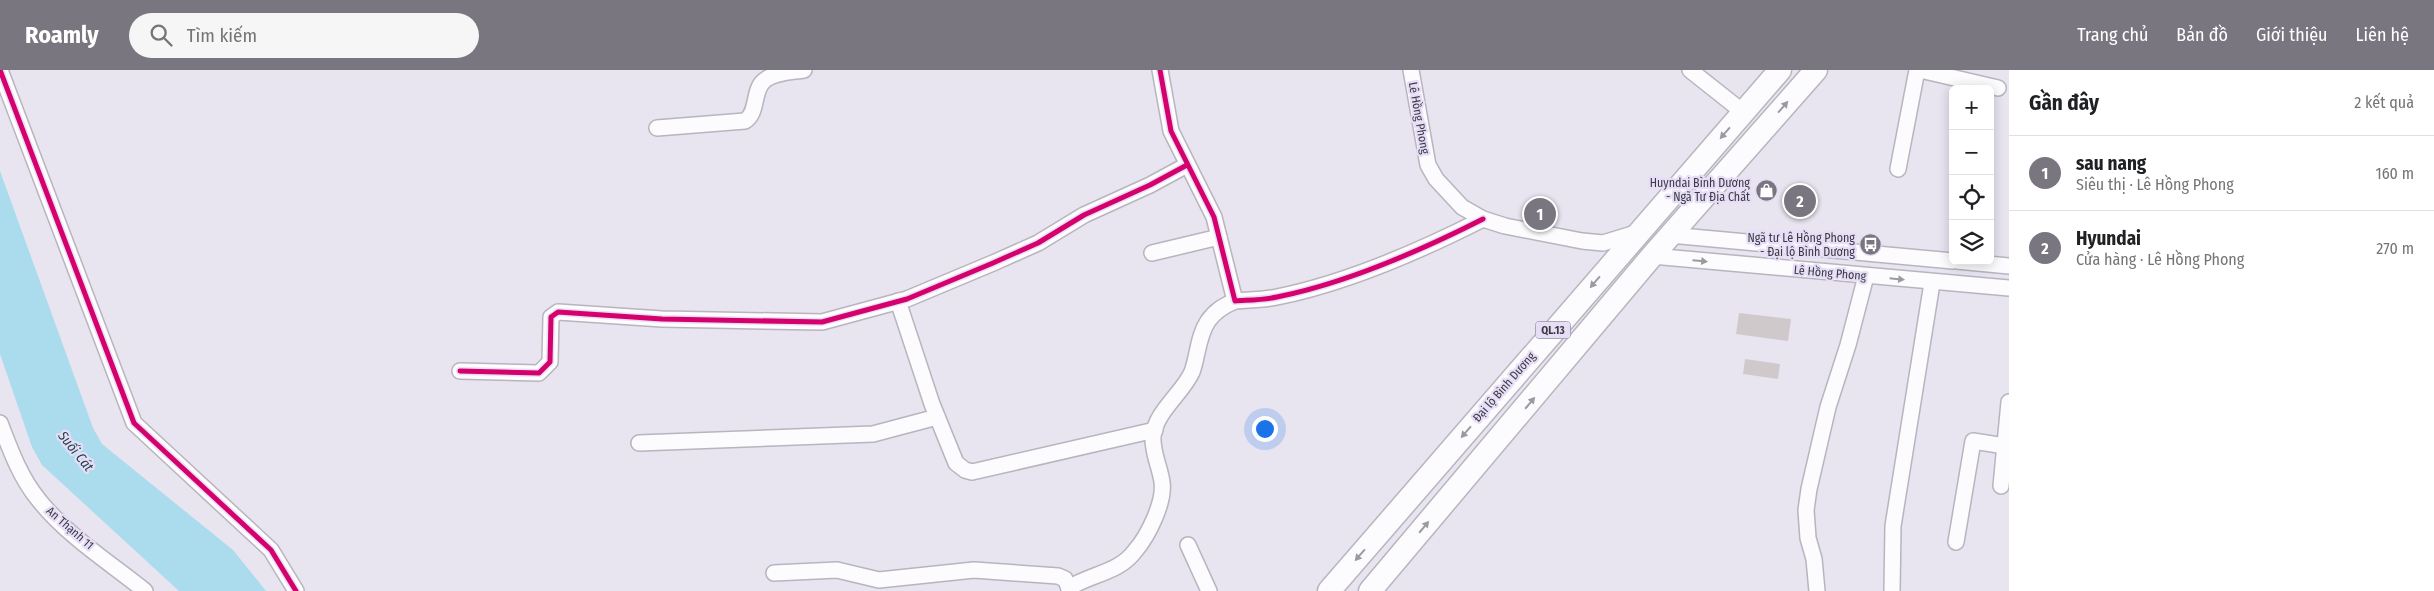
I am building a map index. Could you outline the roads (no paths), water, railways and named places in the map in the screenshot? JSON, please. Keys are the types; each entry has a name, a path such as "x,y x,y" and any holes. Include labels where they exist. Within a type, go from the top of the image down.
{"highway":[{"name":"Đại lộ Bình Dương","path":"1328,591 1611,249 1640,232 1780,70"},
{"name":"QL.13","path":"1370,591 1652,256 1816,70"},
{"path":"1640,232 1670,236"},
{"path":"1611,249 1652,256"}],"street":[{"path":"0,70 134,423 271,550 296,591"},
{"path":"657,128 745,121 751,118 761,85 766,80 804,70"},
{"path":"1160,70 1171,131 1214,217 1235,301"},
{"name":"Lê Hồng Phong","path":"1411,70 1428,164 1436,179 1462,207 1483,219 1505,226 1611,249"},
{"path":"1690,70 1744,112"},
{"path":"1898,169 1919,70 1998,88"},
{"path":"460,371 539,373 550,362 550,322 551,317 558,312 662,319 809,323 898,301 1038,242 1084,214 1150,185 1187,165"},
{"path":"774,573 837,570 870,584 879,580 974,570 1058,576 1065,579 1069,589 1126,561 1136,551 1156,515 1163,492 1154,446 1155,430 1192,372 1203,329 1216,311 1235,301 1276,298 1372,269 1440,241 1483,219"},
{"name":"Lê Hồng Phong","path":"1670,236 1949,261"},
{"path":"1152,252 1219,237"},
{"name":"Lê Hồng Phong","path":"1652,256 1932,283 2009,288"},
{"path":"1994,265 2009,266"},
{"path":"1817,591 1814,559 1808,538 1806,510 1809,490 1828,407 1848,345 1866,276"},
{"path":"1892,591 1894,526 1932,283"},
{"path":"898,301 937,417 956,463 965,470 972,472 1155,430"},
{"path":"2001,486 2009,402"},
{"path":"639,443 874,434 937,417"},
{"name":"An Thạnh 11","path":"0,423 21,473 37,498 56,519 145,591"},
{"path":"1956,542 1972,441 2005,446"},
{"path":"1188,544 1209,591"}],"water":[{"name":"Suối Cát","path":"0,171 93,428 102,444 233,550 266,591 179,591 42,465 32,447 0,354"}],"place":[{"name":"Huyndai Bình Dương - Ngã Tư Địa Chất","path":"1766,190"},
{"name":"Hyundai","path":"1800,201"},
{"name":"sau nang","path":"1540,214"},
{"name":"Ngã tư Lê Hồng Phong - Đại lộ Bình Dương","path":"1871,245"}]}
